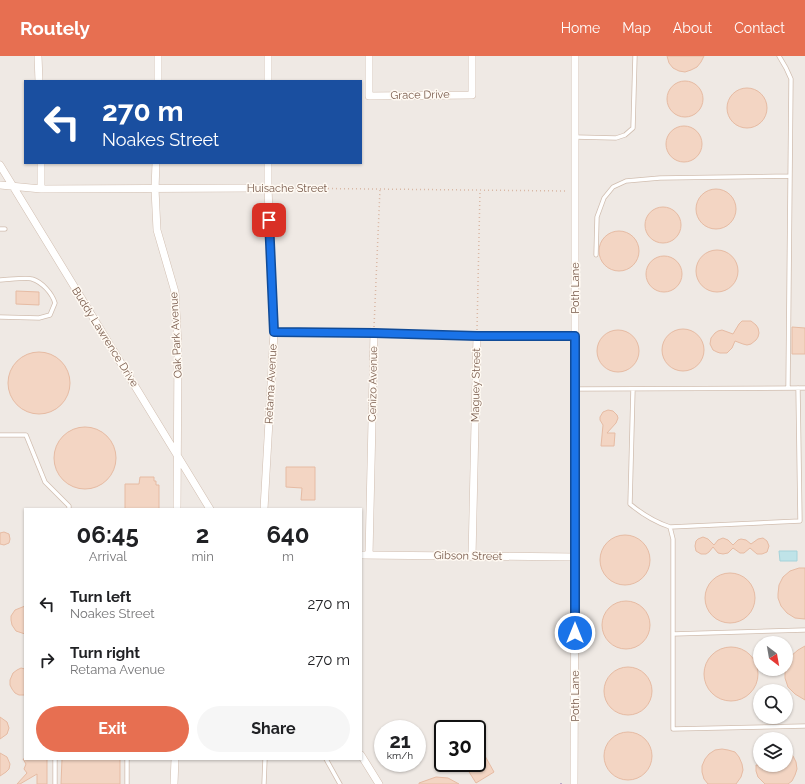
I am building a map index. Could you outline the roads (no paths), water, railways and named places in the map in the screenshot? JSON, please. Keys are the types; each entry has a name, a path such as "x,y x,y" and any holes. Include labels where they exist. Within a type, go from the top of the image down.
{"street":[{"path":"38,56 39,80"},
{"path":"158,56 158,80"},
{"path":"268,56 268,80"},
{"name":"Grace Drive","path":"369,56 369,96 472,95 472,56"},
{"name":"Poth Lane","path":"574,784 575,56"},
{"path":"41,164 41,189"},
{"name":"Oak Park Avenue","path":"156,164 155,189 157,230 175,292 178,348 178,508"},
{"name":"Retama Avenue","path":"264,508 274,332 268,164"},
{"name":"Buddy Lawrence Drive","path":"0,166 209,508"},
{"name":"Huisache Street","path":"0,185 41,189 268,188"},
{"path":"274,332 477,336 575,336"},
{"name":"Cenizo Avenue","path":"369,555 374,333"},
{"name":"Maguey Street","path":"472,557 477,336"},
{"name":"Gibson Street","path":"362,555 575,557"},
{"path":"362,757 379,784"},
{"path":"174,760 174,784"}],"lane":[{"path":"575,136 616,138 625,135 632,128 635,56"},
{"path":"779,56 791,79 788,388"},
{"path":"596,255 597,217 604,198 613,187 626,181 660,178 790,176"},
{"path":"0,229 5,229"},
{"path":"0,280 31,279 43,286 53,296 56,303 50,314 39,318 0,317"},
{"path":"632,388 630,504 639,511 659,523 670,527 805,521"},
{"path":"798,388 800,521"},
{"path":"575,389 805,388"},
{"path":"0,435 26,435 45,482 69,506 69,508"},
{"path":"670,527 673,539 673,729 805,726"},
{"path":"673,634 805,630"},
{"path":"55,760 55,784"},
{"path":"126,760 127,784"},
{"path":"264,784 265,760"},
{"path":"327,760 340,784"}],"water":[{"path":"779,551 797,551 797,561 780,561"}]}
